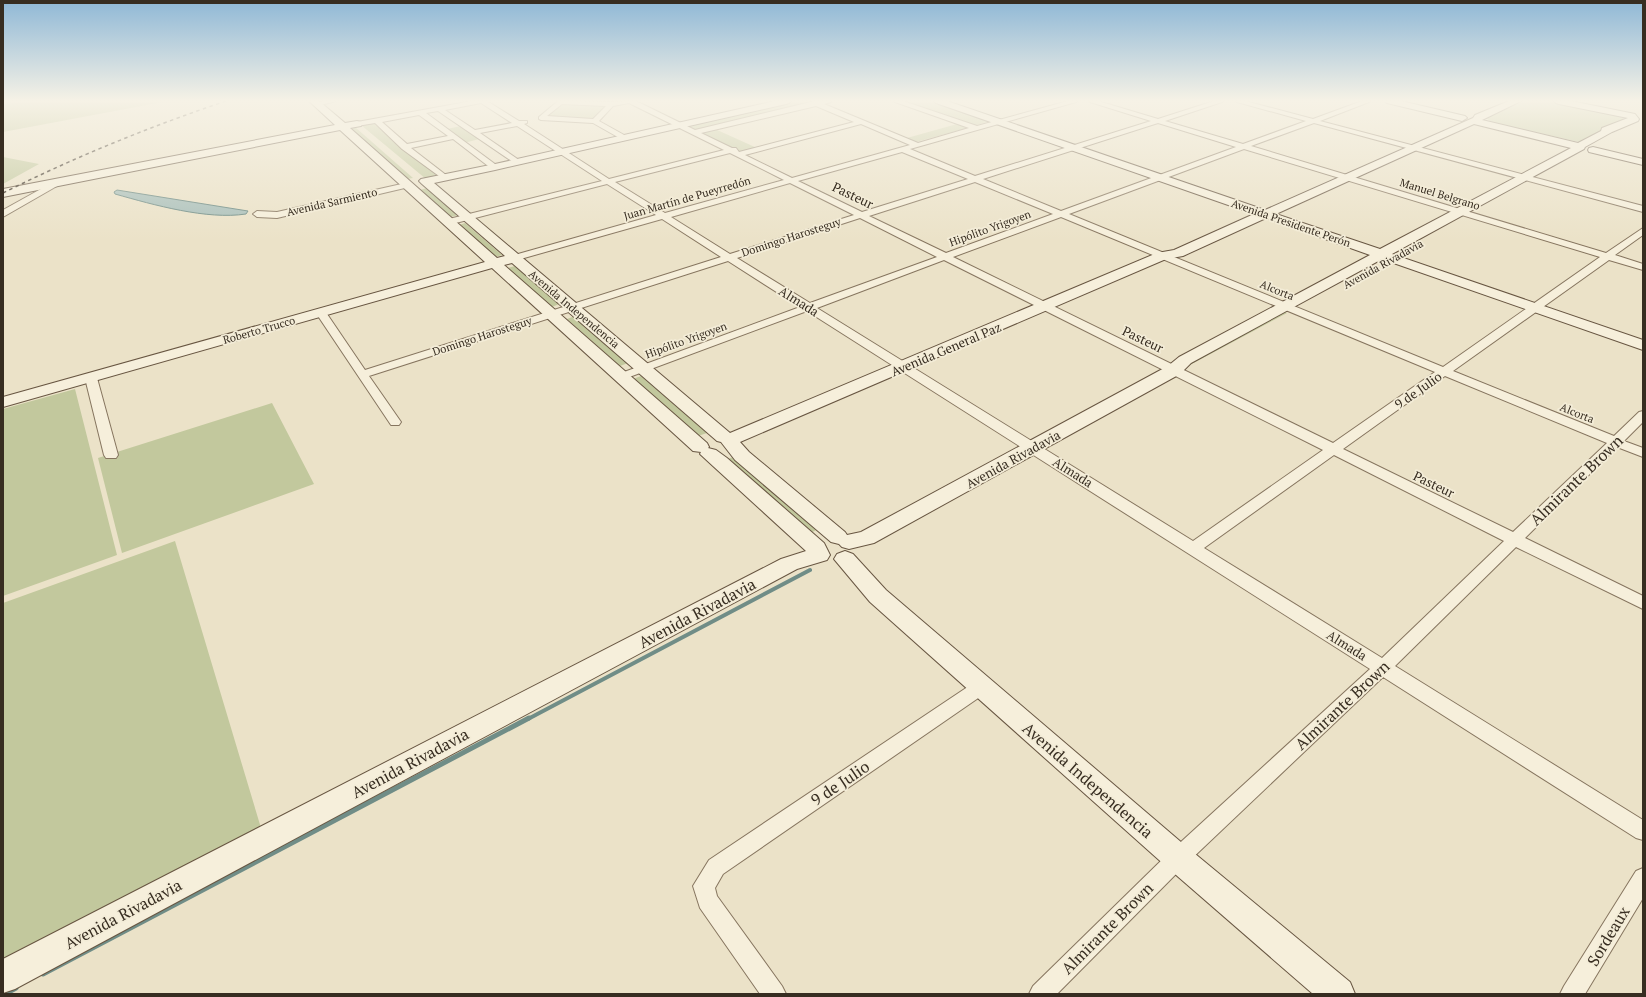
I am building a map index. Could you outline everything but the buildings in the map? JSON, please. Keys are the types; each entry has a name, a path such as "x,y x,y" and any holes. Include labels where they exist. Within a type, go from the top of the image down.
{"main road":[{"path":"3,193 237,148"},
{"name":"Avenida Independencia","path":"370,148 466,217 728,440 878,596 1178,858 1338,994"},
{"name":"Avenida Sarmiento","path":"416,182 572,148"},
{"name":"Avenida Presidente Perón","path":"1074,148 1643,345"},
{"name":"Avenida General Paz","path":"704,450 702,441 709,437 728,440 904,367 1162,256 1178,253 1343,176 1410,148"},
{"name":"Avenida Rivadavia","path":"3,977 789,564 833,548 867,538 1035,448 1174,370 1198,365 1291,308 1467,214 1586,148"},
{"path":"1589,148 1643,162"},
{"path":"1590,148 1643,158"},
{"name":"Avenida Independencia","path":"416,182 448,222 620,377 704,450 833,548"},
{"name":"Roberto Trucco","path":"3,402 514,258"}],"street":[{"path":"406,148 443,177"},
{"path":"469,148 494,166"},
{"path":"495,148 514,161"},
{"name":"Almada","path":"557,148 609,182 1643,831"},
{"name":"Pasteur","path":"727,148 1643,603"},
{"path":"448,222 755,148"},
{"name":"Juan Martín de Pueyrredón","path":"514,258 906,148"},
{"name":"Domingo Harosteguy","path":"363,374 1071,148"},
{"name":"Hipólito Yrigoyen","path":"620,377 1243,148"},
{"name":"Manuel Belgrano","path":"1246,148 1643,267"},
{"path":"1413,148 1643,209"},
{"name":"Alcorta","path":"902,149 1643,453"},
{"path":"3,214 60,182"},
{"name":"Avenida Sarmiento","path":"257,214 277,215 416,182"},
{"name":"9 de Julio","path":"1193,548 1643,231"},
{"path":"321,313 395,422"},
{"path":"91,378 110,455"},
{"name":"Almirante Brown","path":"1041,994 1178,858 1383,667 1643,415"},
{"name":"9 de Julio","path":"774,994 708,901 704,886 716,867 981,687"},
{"name":"Sordeaux","path":"1572,994 1643,878"}],"green space":[{"path":"371,148 378,148 413,178 407,179"},
{"path":"388,148 403,148 436,175 426,179"},
{"path":"731,148 757,148 740,152"},
{"path":"3,157 39,164 3,184"},
{"path":"427,188 458,215 451,217 420,190"},
{"path":"465,223 502,255 495,257 459,225"},
{"path":"515,266 559,304 552,307 508,268"},
{"path":"1285,312 1287,313 1190,365 1187,364"},
{"path":"575,316 628,363 620,366 567,319"},
{"path":"641,376 707,433 698,436 633,379"},
{"path":"75,389 117,555 3,596 3,409"},
{"path":"272,403 314,484 122,553 98,458"},
{"path":"735,456 818,529 809,534 726,460"},
{"path":"175,541 261,828 3,962 3,603"}],"water":[{"path":"117,190 248,211 246,214 231,215 198,213 146,203 115,194 114,192"}],"waterway":[{"path":"528,719 810,570"},
{"path":"43,974 529,718"},
{"path":"5,994 16,988"}],"railway":[{"path":"3,193 102,148"}]}
